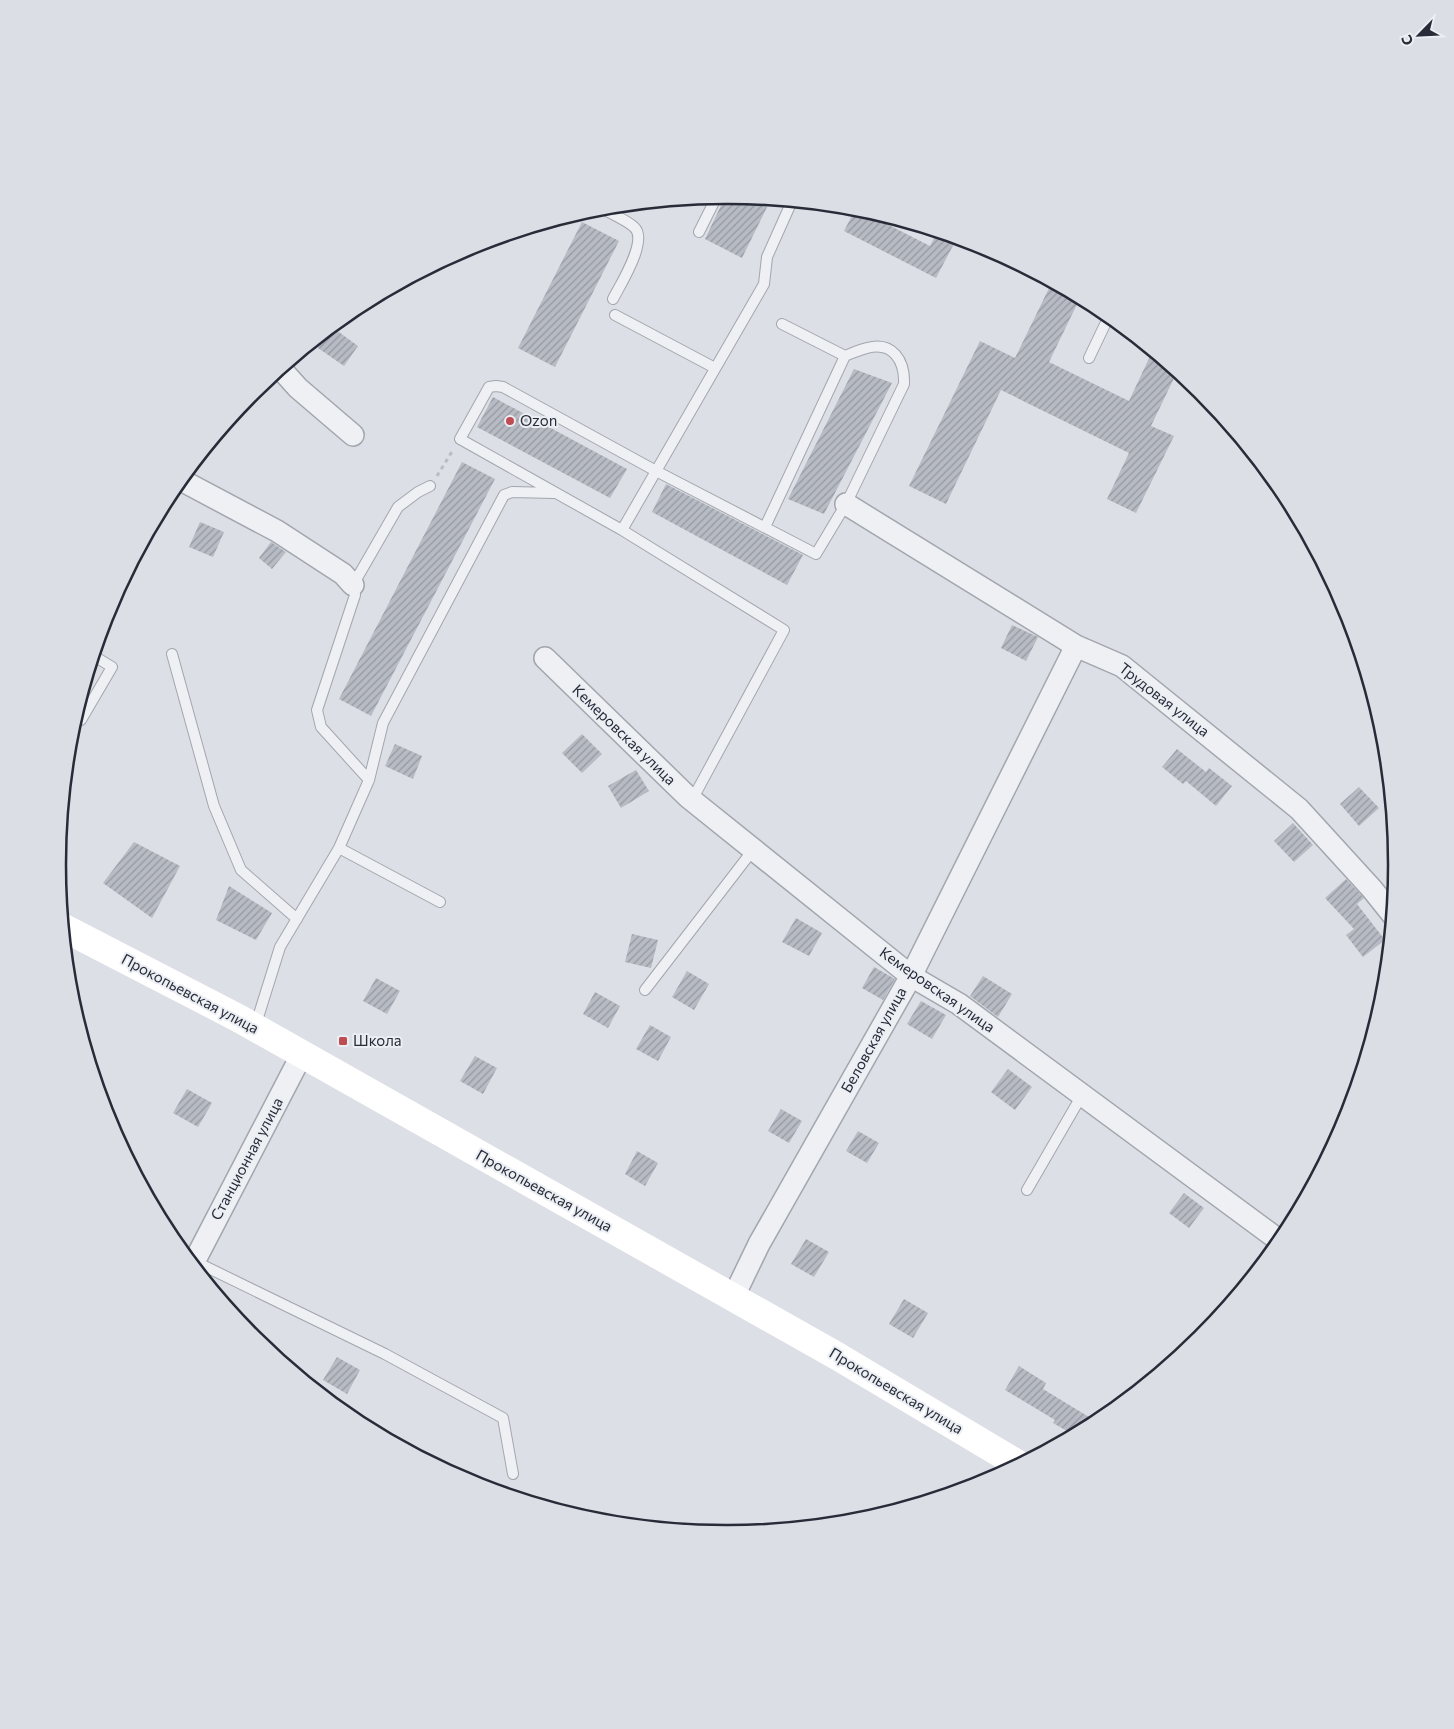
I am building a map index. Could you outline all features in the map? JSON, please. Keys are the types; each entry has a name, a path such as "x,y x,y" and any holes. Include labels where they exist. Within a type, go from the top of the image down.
{"main road":[{"name":"Прокопьевская улица","path":"70,931 302,1054 837,1356 1012,1460"}],"street":[{"path":"285,373 298,388 353,435"},
{"path":"188,483 277,530 343,574 352,584"},
{"name":"Трудовая улица","path":"846,504 1076,646 1122,666 1299,809 1386,907"},
{"name":"Беловская улица","path":"733,1298 759,1244 911,976 1076,646"},
{"name":"Кемеровская улица","path":"545,658 692,800 911,976 959,1004 1273,1236"},
{"name":"Станционная улица","path":"196,1257 302,1054"}],"lane":[{"path":"699,232 714,204"},
{"path":"622,530 764,284 767,257 789,207"},
{"path":"610,214 635,228 639,234 638,250 613,300"},
{"path":"615,315 716,368"},
{"path":"1089,358 1106,323"},
{"path":"782,324 845,356"},
{"path":"692,800 784,630 622,530 460,438 489,387 503,387 656,471 816,554 846,504 904,384 904,372 898,355 882,347 868,347 845,356 765,527"},
{"path":"369,780 321,727 317,710 354,595 352,584 398,507 418,492 430,486"},
{"path":"254,1028 280,947 339,848 369,780 383,723 504,495 512,492 557,493"},
{"path":"172,654 214,806 241,870 297,919"},
{"path":"83,718 112,667 99,659"},
{"path":"339,848 440,902"},
{"path":"645,990 753,850"},
{"path":"1027,1190 1082,1095"},
{"path":"203,1267 385,1354 502,1418 513,1474"}],"path":[{"path":"430,486 460,438"}],"building":[{"path":"722,204 768,205 742,258 705,239"},
{"path":"852,215 884,223 930,246 934,237 954,244 936,278 844,231"},
{"path":"582,222 619,241 555,367 518,348"},
{"path":"1049,288 1077,304 1049,362 1129,401 1150,357 1174,378 1151,426 1174,436 1136,513 1107,499 1129,453 1001,390 946,504 909,486 980,341 1015,358"},
{"path":"338,331 358,346 344,366 318,348 321,343"},
{"path":"854,369 892,383 824,514 788,499"},
{"path":"493,397 627,469 610,498 477,427"},
{"path":"462,462 495,479 371,716 339,699"},
{"path":"666,484 803,555 787,585 652,512"},
{"path":"200,522 224,532 213,557 189,547"},
{"path":"271,542 286,552 272,569 259,558"},
{"path":"1012,625 1038,637 1026,661 1001,648"},
{"path":"582,734 602,754 582,773 562,753"},
{"path":"395,744 422,756 413,779 385,766"},
{"path":"1177,749 1206,772 1209,768 1232,786 1216,806 1186,781 1183,784 1162,767"},
{"path":"636,770 649,791 621,808 608,786"},
{"path":"1359,787 1379,808 1359,826 1340,804"},
{"path":"1293,823 1313,845 1294,862 1274,841"},
{"path":"134,842 180,866 152,918 103,883"},
{"path":"1346,879 1364,898 1357,904 1383,938 1383,942 1363,957 1346,935 1354,929 1325,898"},
{"path":"229,886 272,913 256,940 216,920"},
{"path":"796,918 822,933 809,956 782,942"},
{"path":"632,934 658,940 651,968 625,962"},
{"path":"874,967 895,979 883,1000 862,988"},
{"path":"687,971 709,984 694,1010 672,997"},
{"path":"983,976 1012,994 998,1017 970,996"},
{"path":"376,978 400,991 387,1014 363,1001"},
{"path":"595,992 620,1006 608,1028 583,1014"},
{"path":"921,1001 946,1015 932,1039 907,1024"},
{"path":"650,1025 671,1037 658,1061 636,1049"},
{"path":"475,1056 497,1068 483,1094 460,1081"},
{"path":"1008,1069 1032,1087 1015,1110 991,1092"},
{"path":"187,1089 212,1103 198,1127 173,1113"},
{"path":"781,1109 802,1121 789,1143 768,1131"},
{"path":"858,1131 879,1143 867,1163 846,1151"},
{"path":"637,1151 658,1163 645,1186 625,1174"},
{"path":"1184,1193 1204,1208 1189,1228 1169,1213"},
{"path":"806,1239 829,1252 814,1277 791,1264"},
{"path":"904,1299 928,1313 913,1338 889,1324"},
{"path":"337,1357 360,1370 347,1394 323,1380"},
{"path":"1019,1366 1046,1383 1043,1389 1089,1417 1067,1431 1053,1423 1055,1420 1005,1390"}],"place":[{"name":"Ozon","path":"510,421"},
{"name":"Школа","path":"343,1041"}]}
